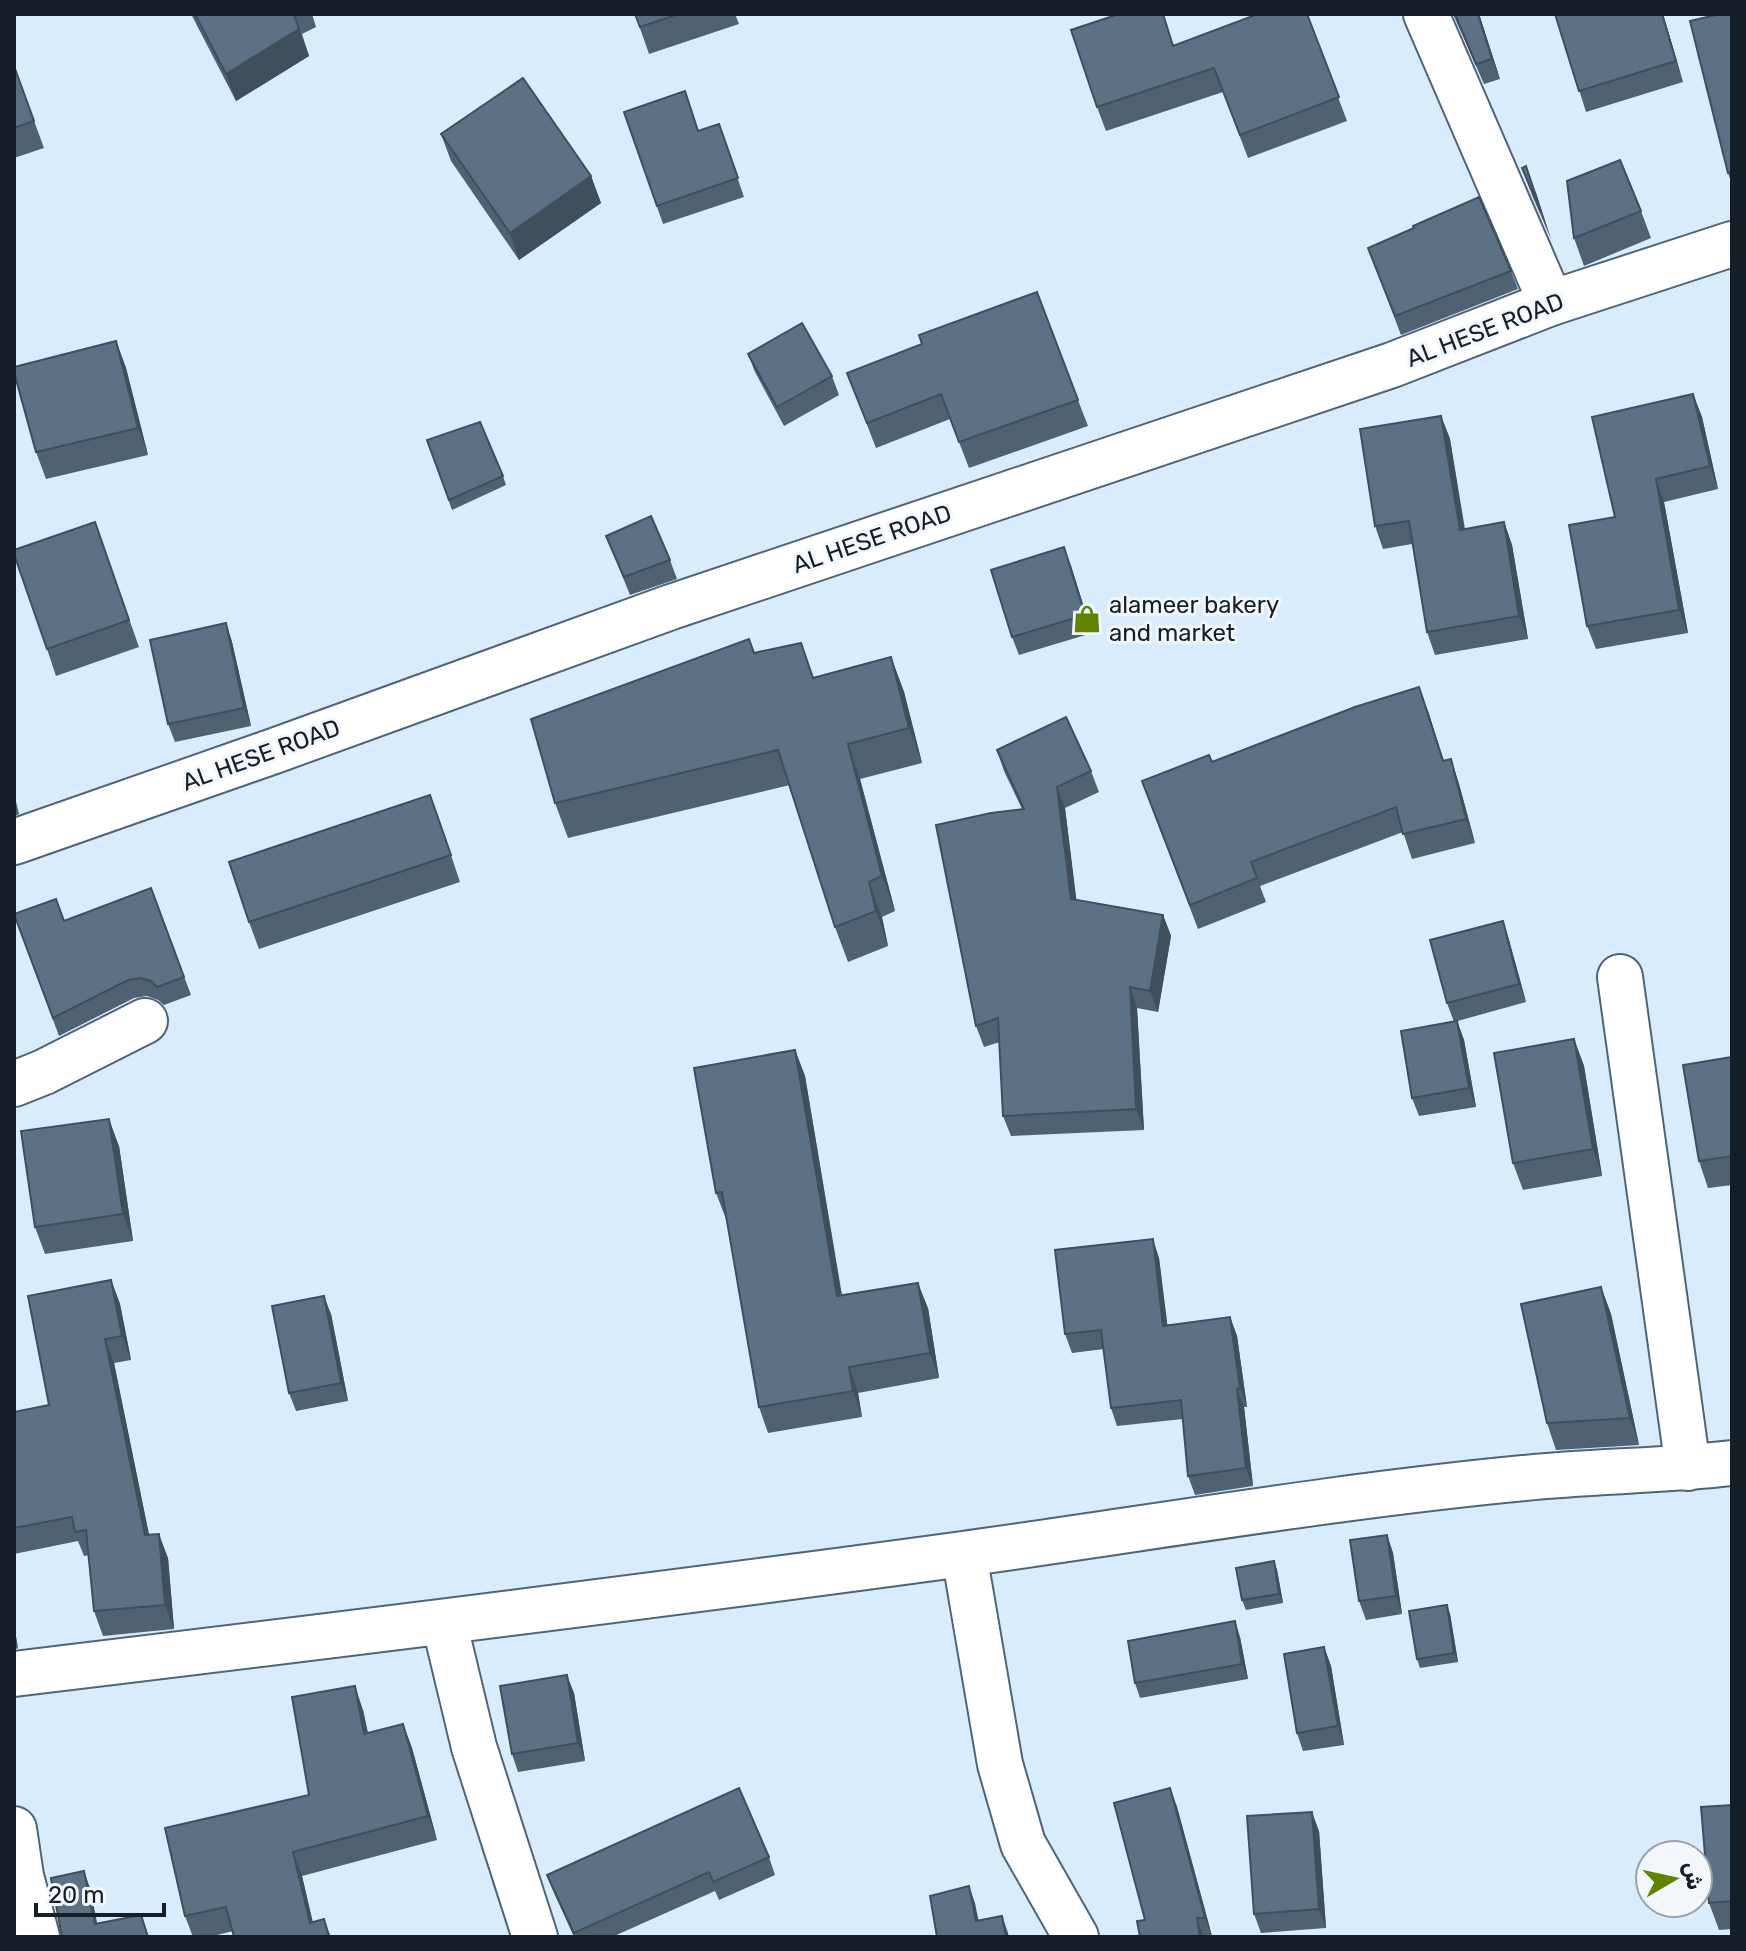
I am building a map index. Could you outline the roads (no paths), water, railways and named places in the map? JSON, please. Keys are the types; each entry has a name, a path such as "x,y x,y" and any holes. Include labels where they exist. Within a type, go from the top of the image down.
{"street":[{"path":"1426,14 1551,303"},
{"name":"AL HESE ROAD","path":"14,842 671,607 1392,365 1551,303 1732,244"},
{"path":"1620,977 1688,1468"},
{"path":"14,1084 145,1021"},
{"path":"14,1674 444,1622 1510,1479 1732,1463"},
{"path":"964,1554 1000,1764 1023,1844 1076,1937"},
{"path":"444,1622 474,1747 535,1937"},
{"path":"14,1829 21,1876 37,1937"}],"place":[{"name":"alameer bakery and market","path":"1087,619"}]}
